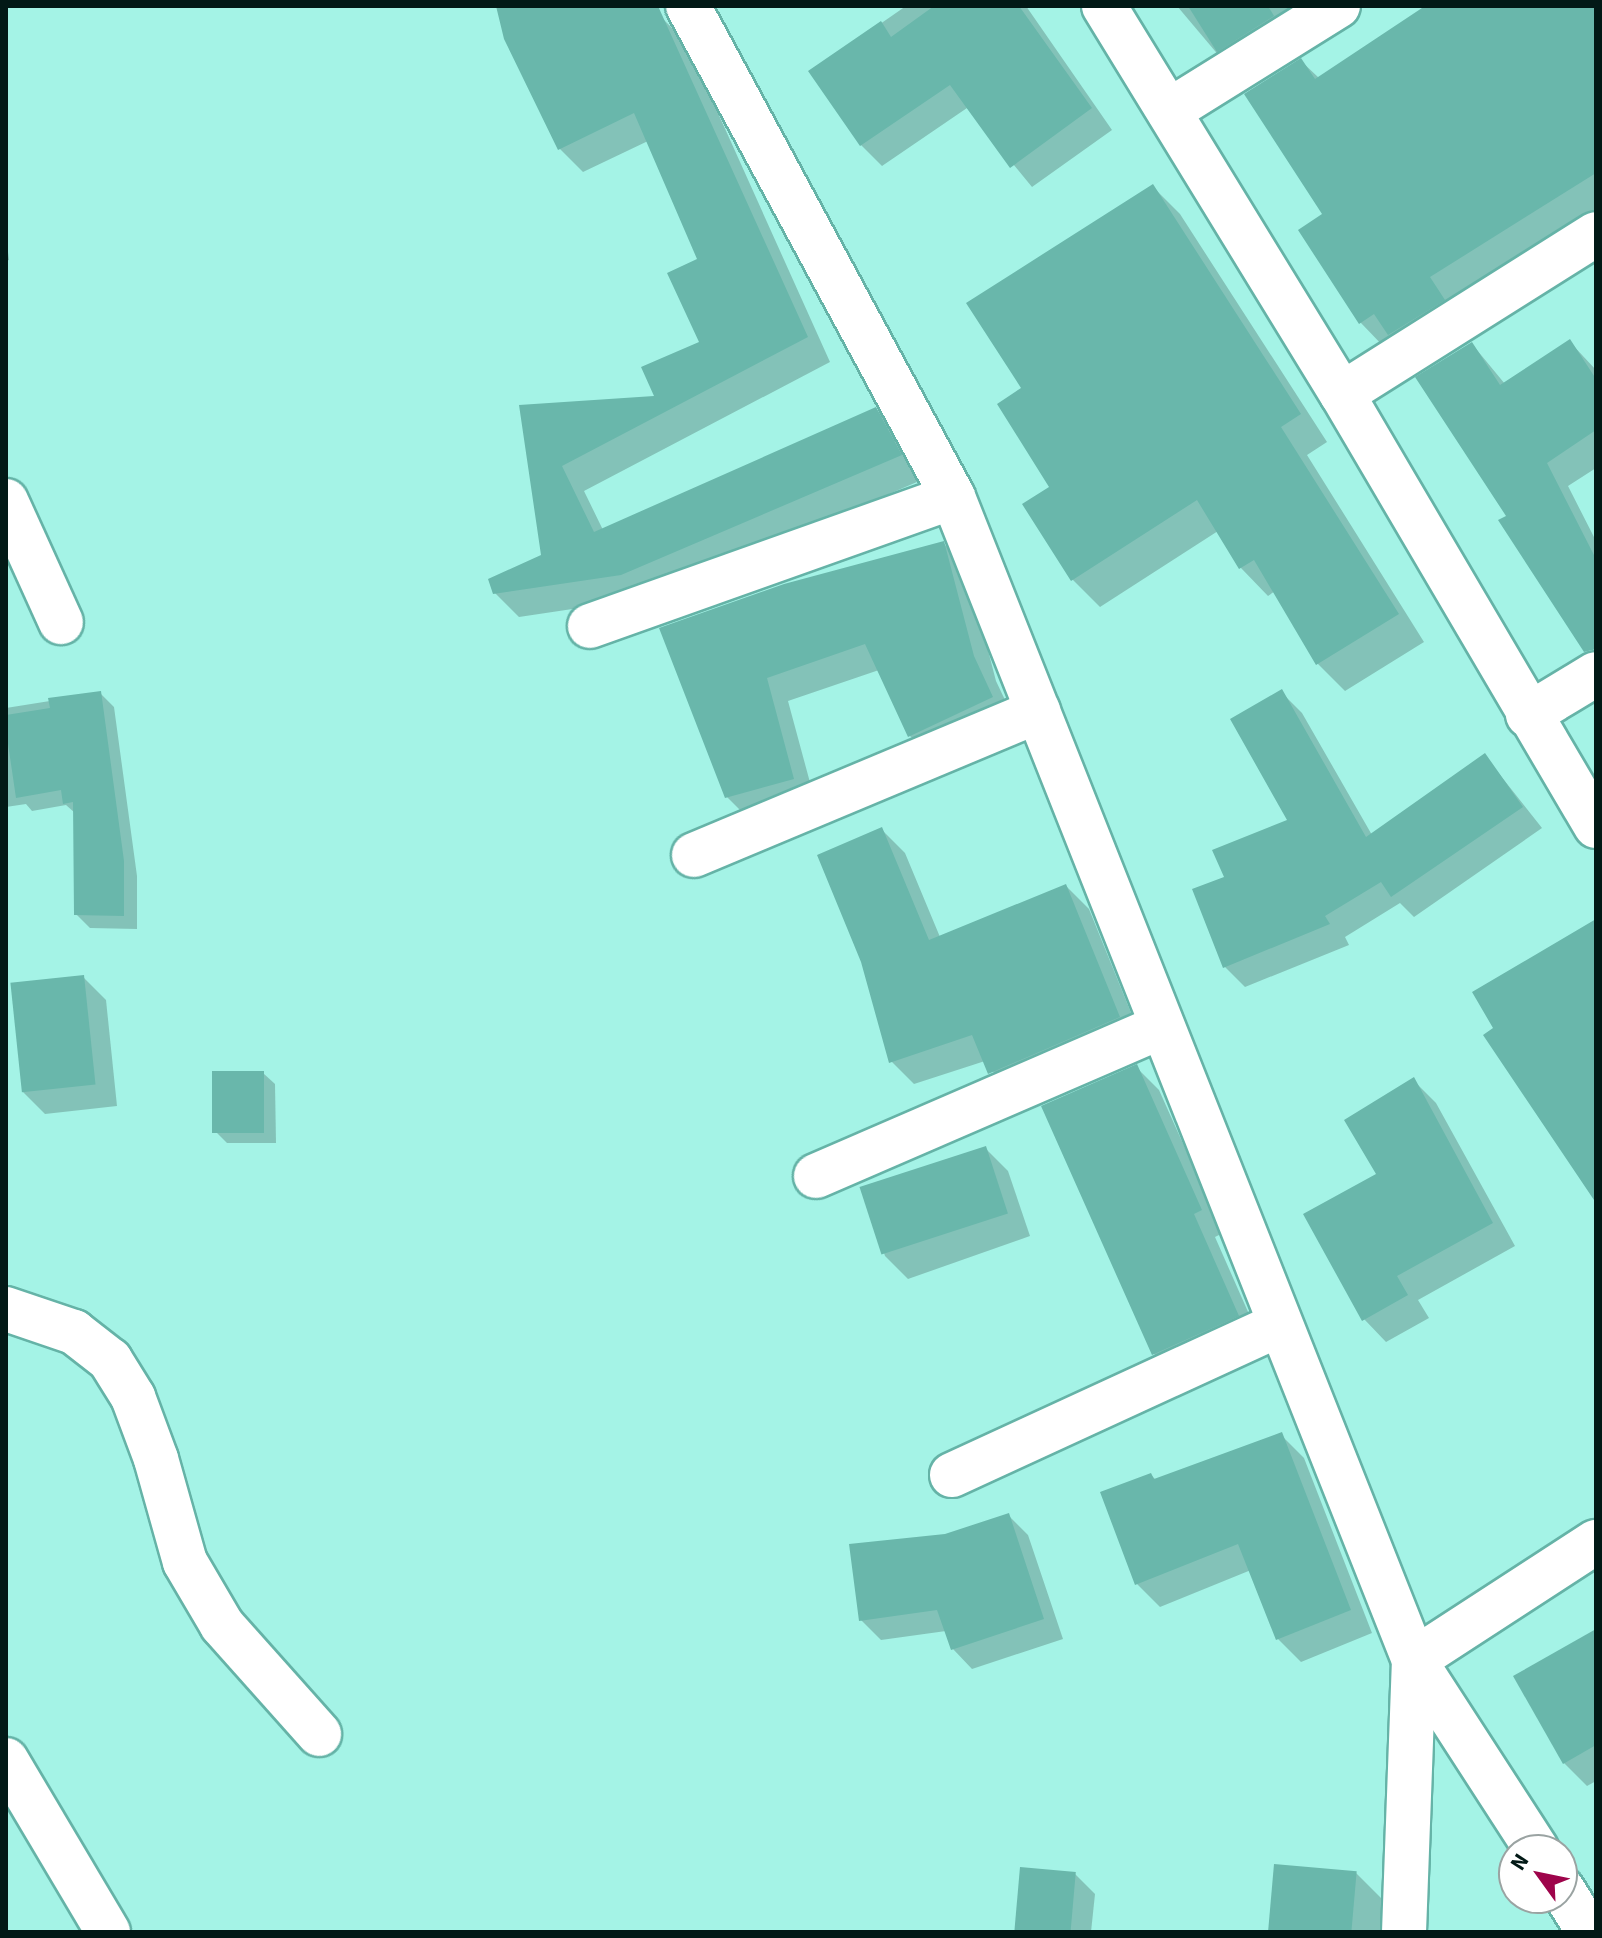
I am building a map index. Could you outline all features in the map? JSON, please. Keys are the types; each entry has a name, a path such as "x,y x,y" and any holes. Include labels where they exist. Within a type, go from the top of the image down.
{"street":[{"path":"688,6 953,497 1414,1660 1527,1834"},
{"path":"1104,6 1342,394 1596,826"},
{"path":"1169,111 1338,6"},
{"path":"1342,394 1596,234"},
{"path":"590,626 953,497"},
{"path":"6,501 61,622"},
{"path":"1528,715 1596,674"},
{"path":"694,855 1038,711"},
{"path":"816,1176 1162,1026"},
{"path":"6,1309 74,1332 110,1360 133,1397 156,1459 185,1562 222,1625 319,1734"},
{"path":"952,1475 1280,1324"},
{"path":"1414,1660 1596,1542"},
{"path":"1404,1932 1414,1660"},
{"path":"6,1760 108,1932"}],"building":[{"path":"496,6 658,6 808,337 562,466 594,532 876,407 902,455 621,575 493,594 488,579 541,555 519,405 654,396 641,367 699,342 667,273 697,259 634,113 558,150 504,39"},
{"path":"934,6 1019,6 1092,108 1010,168 950,85 860,146 808,71 881,21 891,37"},
{"path":"1188,6 1268,6 1274,16 1217,52"},
{"path":"1425,6 1596,6 1596,173 1430,277 1445,300 1388,335 1374,314 1359,324 1298,230 1322,214 1244,94 1301,58 1315,79"},
{"path":"1153,184 1301,414 1281,427 1399,614 1316,665 1254,560 1239,569 1197,500 1071,581 1022,504 1049,487 997,404 1021,388 966,303"},
{"path":"1570,339 1596,379 1596,430 1547,463 1596,559 1596,649 1584,652 1498,520 1506,516 1415,377 1472,342 1500,385"},
{"path":"944,541 974,656 993,697 908,737 865,644 767,678 794,779 725,798 659,628 784,584"},
{"path":"1282,689 1366,837 1485,753 1523,807 1391,897 1381,882 1325,916 1330,924 1223,968 1192,889 1224,877 1212,850 1287,820 1230,719"},
{"path":"101,691 124,861 124,916 74,915 73,802 63,804 61,790 16,798 6,730 6,715 50,708 48,698"},
{"path":"882,827 929,940 1066,884 1120,1017 988,1074 972,1035 889,1063 861,962 817,855"},
{"path":"1596,919 1596,1203 1483,1035 1493,1028 1472,992"},
{"path":"84,975 95,1084 22,1092 10,983"},
{"path":"1137,1064 1202,1210 1194,1214 1239,1316 1152,1355 1041,1106"},
{"path":"212,1071 264,1071 264,1133 212,1133"},
{"path":"1414,1077 1493,1223 1397,1276 1408,1295 1362,1321 1303,1214 1376,1174 1344,1120"},
{"path":"986,1146 1008,1214 881,1255 860,1187"},
{"path":"1282,1432 1351,1610 1276,1640 1238,1544 1135,1585 1100,1492 1151,1473 1154,1479"},
{"path":"1009,1513 1044,1619 951,1650 937,1610 859,1621 849,1544 945,1534"},
{"path":"1596,1629 1596,1745 1563,1764 1513,1676"},
{"path":"1274,1864 1357,1871 1351,1932 1268,1932"},
{"path":"1020,1867 1076,1872 1071,1932 1014,1932"}]}
